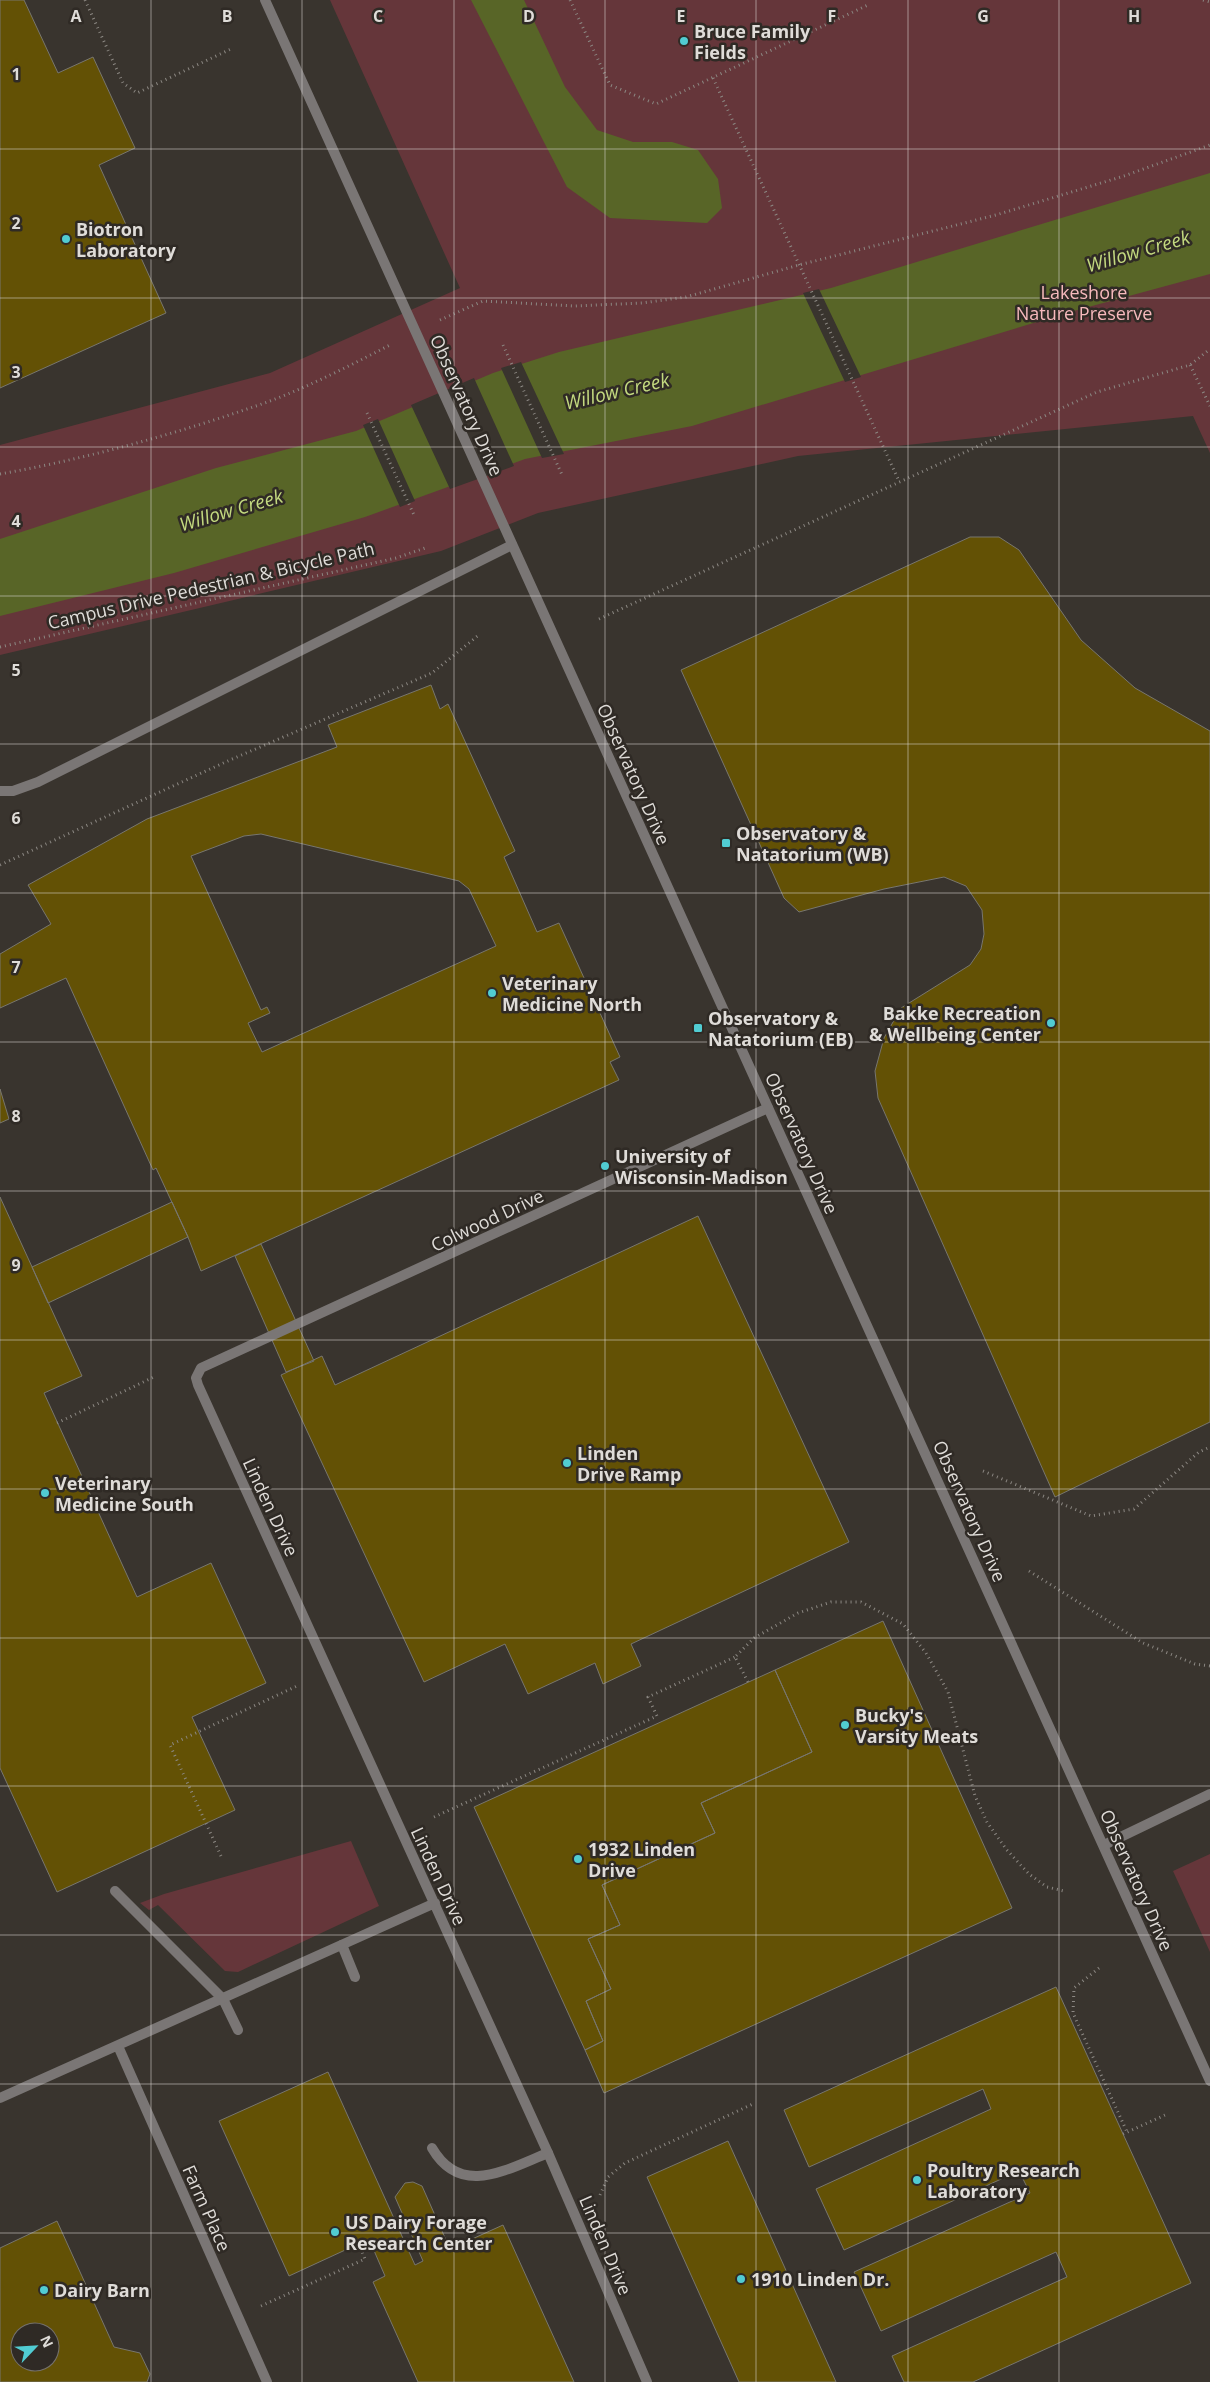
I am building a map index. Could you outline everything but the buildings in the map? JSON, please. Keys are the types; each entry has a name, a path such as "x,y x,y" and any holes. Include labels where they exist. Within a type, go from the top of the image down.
{"street":[{"name":"Observatory Drive","path":"265,0 1210,2081"},
{"path":"0,791 13,791 38,782 512,545"},
{"name":"Colwood Drive","path":"198,1385 196,1378 201,1368 768,1108"},
{"name":"Linden Drive","path":"198,1385 387,1804 435,1903 548,2153 647,2382"},
{"path":"1104,1845 1210,1794"},
{"path":"115,1891 223,2000 238,2030"},
{"path":"0,2098 223,2000 435,1903"},
{"path":"342,1945 355,1977"},
{"name":"Farm Place","path":"118,2046 267,2382"},
{"path":"432,2148 440,2162 447,2168 453,2172 468,2176 487,2176 548,2153"}],"path":[{"path":"85,0 123,83 137,93 232,49"},
{"path":"570,0 610,86 656,104 868,5"},
{"path":"1203,0 1210,2"},
{"path":"713,78 899,481"},
{"path":"0,474 43,466 254,407 346,368 483,301 574,306 642,303 686,297 799,265 996,215 1124,176 1210,145"},
{"path":"503,345 563,477"},
{"path":"599,619 1096,392 1190,365 1210,349"},
{"path":"1190,365 1210,406"},
{"path":"368,413 414,515"},
{"name":"Campus Drive Pedestrian & Bicycle Path","path":"0,647 396,558 428,547"},
{"path":"0,865 230,760 432,673 480,634"},
{"path":"58,1424 156,1376"},
{"path":"983,1471 1091,1516 1134,1509 1198,1452 1210,1447"},
{"path":"1028,1571 1090,1607 1144,1643 1195,1664 1210,1666"},
{"path":"434,1816 657,1716 648,1697 736,1657 754,1638 798,1614 831,1602 861,1602 904,1624 926,1653 948,1692 975,1796 988,1822 1006,1849 1029,1874 1047,1887 1064,1891"},
{"path":"736,1657 748,1682"},
{"path":"220,1856 170,1745 296,1686"},
{"path":"1099,1968 1074,1988 1073,2013 1127,2132"},
{"path":"600,2195 608,2177 625,2162 755,2103"},
{"path":"1122,2134 1166,2115"},
{"path":"259,2307 365,2258 359,2244"}],"green space":[{"name":"Lakeshore Nature Preserve","path":"330,0 1210,0 1210,453 1193,416 798,456 538,513 441,551 0,655 0,445 270,373 460,288"},
{"path":"351,1841 379,1906 238,1972 225,1971 158,1905 149,1910 140,1903 164,1894"},
{"path":"1210,1854 1210,1952 1173,1871"}],"water":[{"path":"471,0 524,0 565,87 597,130 633,142 672,142 698,150 718,179 722,208 707,223 610,218 567,187"},
{"name":"Willow Creek","path":"1210,173 1210,274 1070,312 692,426 525,459 365,517 174,573 0,616 0,539 216,468 356,431 493,373 559,352 831,288"}],"pier":[{"path":"819,289 861,377 845,382 803,293"},
{"path":"521,362 564,454 542,458 501,368"},
{"path":"474,378 514,466 450,489 411,405"},
{"path":"378,419 415,501 400,507 363,425"}],"place":[{"name":"Bruce Family Fields","path":"684,41"},
{"name":"Biotron Laboratory","path":"66,239"},
{"name":"Observatory & Natatorium (WB)","path":"726,843"},
{"name":"Veterinary Medicine North","path":"492,993"},
{"name":"Bakke Recreation & Wellbeing Center","path":"1051,1023"},
{"name":"Observatory & Natatorium (EB)","path":"698,1028"},
{"name":"University of Wisconsin-Madison","path":"605,1166"},
{"name":"Linden Drive Ramp","path":"567,1463"},
{"name":"Veterinary Medicine South","path":"45,1493"},
{"name":"Bucky's Varsity Meats","path":"845,1725"},
{"name":"1932 Linden Drive","path":"578,1859"},
{"name":"Poultry Research Laboratory","path":"917,2180"},
{"name":"US Dairy Forage Research Center","path":"335,2232"},
{"name":"1910 Linden Dr.","path":"741,2279"},
{"name":"Dairy Barn","path":"44,2290"}]}
